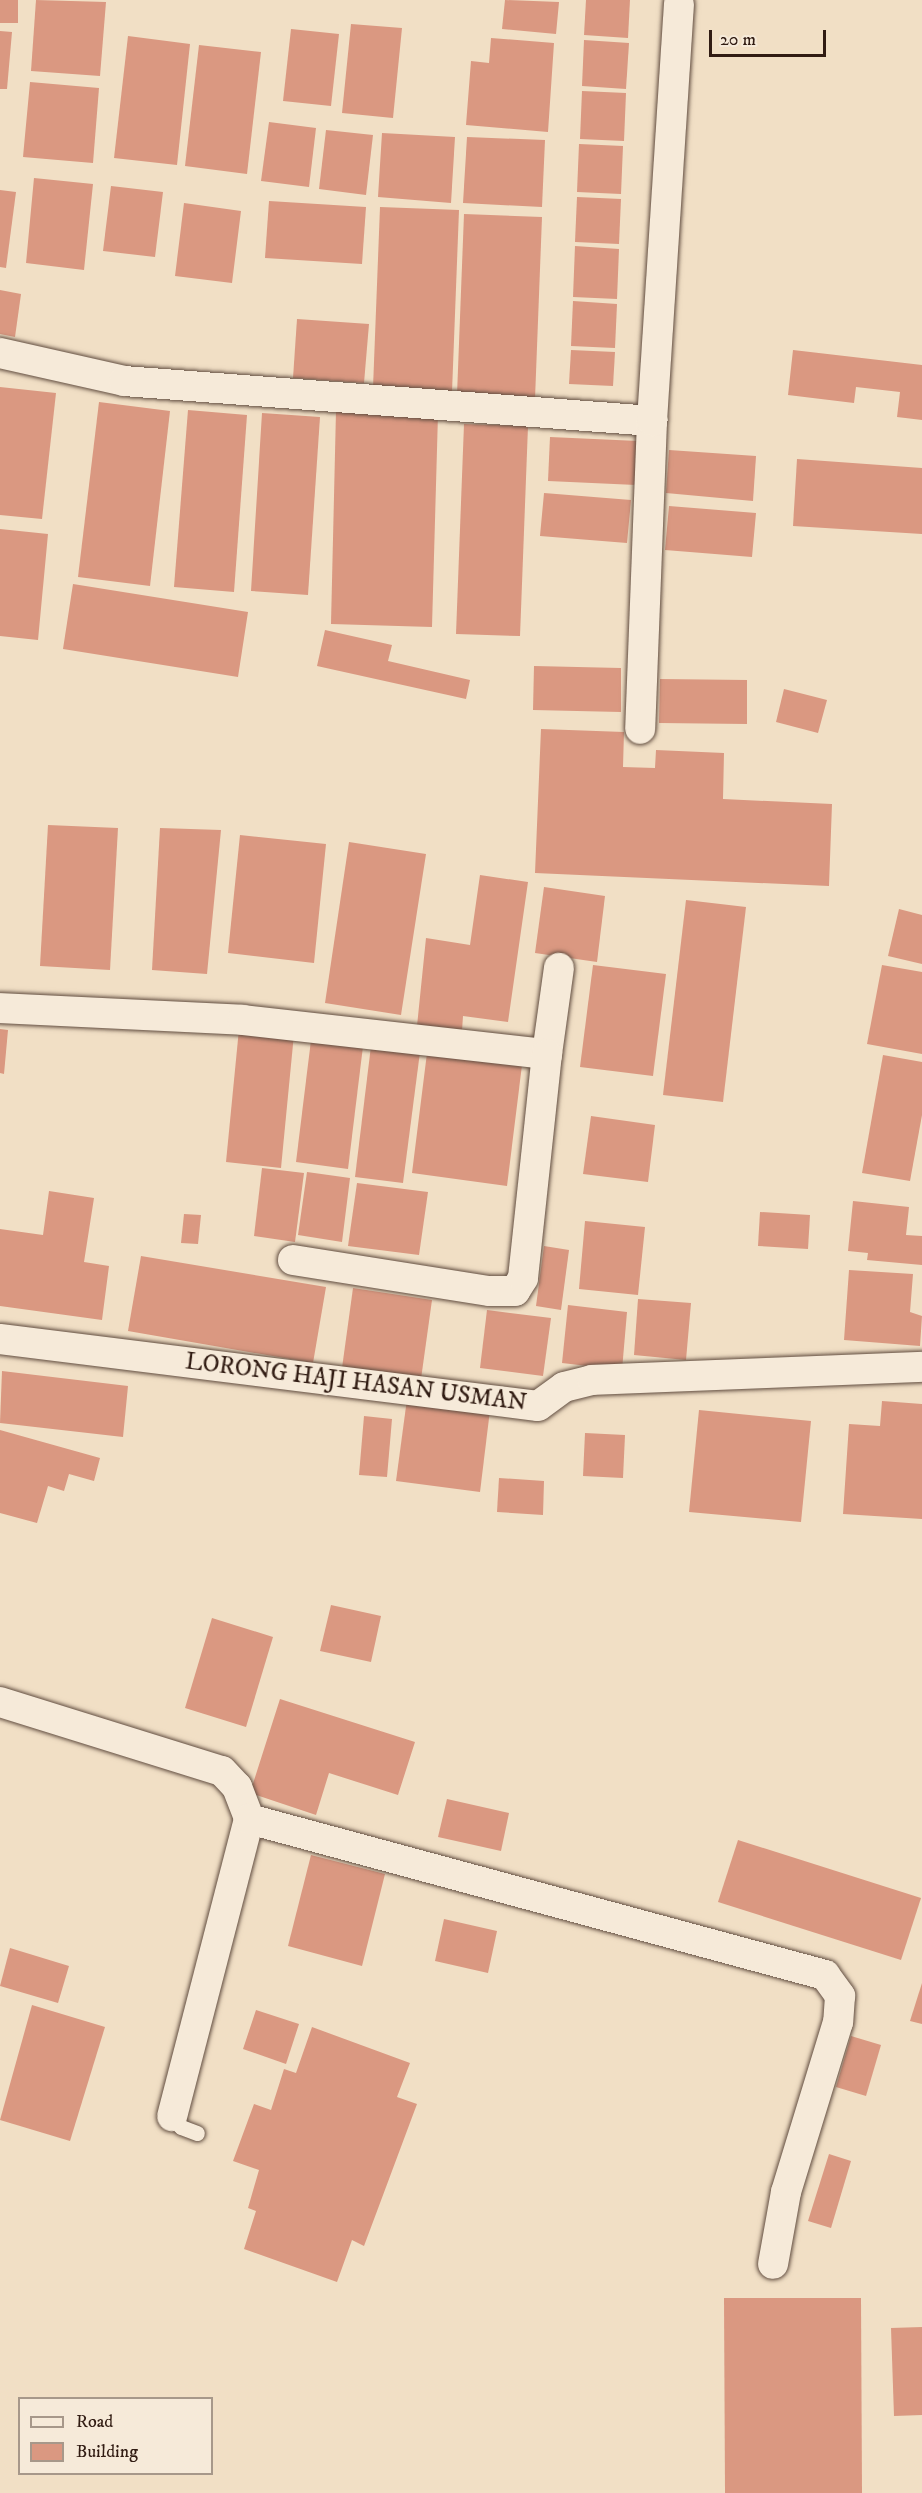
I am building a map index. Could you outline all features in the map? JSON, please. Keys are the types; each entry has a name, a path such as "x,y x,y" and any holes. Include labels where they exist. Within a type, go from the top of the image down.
{"street":[{"path":"640,729 652,421 679,4"},
{"path":"0,353 124,381 652,421"},
{"path":"293,1260 489,1291 516,1291 523,1278 547,1054 559,968"},
{"path":"0,1008 243,1020 547,1054"},
{"name":"LORONG HAJI HASAN USMAN","path":"0,1339 538,1406 564,1387 591,1380 922,1367"},
{"path":"0,1702 222,1771 237,1787 249,1819 176,2122"},
{"path":"249,1819 825,1975 840,1996 838,2022 786,2192 773,2264"}],"lane":[{"path":"176,2122 196,2133"}],"building":[{"path":"0,0 18,0 18,23 0,23"},
{"path":"36,0 106,2 100,76 31,71"},
{"path":"505,0 559,2 556,34 502,29"},
{"path":"586,0 630,0 628,38 584,35"},
{"path":"351,24 402,28 393,118 342,113"},
{"path":"291,29 339,34 331,106 283,101"},
{"path":"0,31 12,32 7,89 0,89"},
{"path":"128,36 190,44 177,165 114,158"},
{"path":"491,38 554,43 548,132 466,125 471,61 489,63"},
{"path":"584,40 629,43 626,89 582,86"},
{"path":"199,45 261,52 247,174 185,166"},
{"path":"30,82 99,88 93,163 23,157"},
{"path":"582,91 626,93 624,141 580,139"},
{"path":"269,122 316,128 309,187 261,181"},
{"path":"326,130 373,135 366,195 319,189"},
{"path":"382,133 455,137 451,203 378,197"},
{"path":"467,137 545,140 542,207 463,203"},
{"path":"579,144 623,146 621,194 577,192"},
{"path":"34,178 93,184 84,270 26,263"},
{"path":"111,186 163,192 155,257 103,251"},
{"path":"0,190 16,192 6,268 0,267"},
{"path":"577,197 621,199 619,244 575,242"},
{"path":"269,201 366,207 362,264 265,258"},
{"path":"184,203 241,211 232,283 175,276"},
{"path":"380,207 459,210 452,392 373,388"},
{"path":"464,214 542,217 535,399 457,395"},
{"path":"575,246 619,249 617,299 573,297"},
{"path":"0,290 21,294 15,337 0,334"},
{"path":"573,301 617,304 615,348 571,346"},
{"path":"297,319 369,324 364,383 293,378"},
{"path":"571,350 615,352 613,386 569,384"},
{"path":"793,350 922,365 922,420 897,417 900,392 856,387 854,403 788,395"},
{"path":"0,387 56,393 42,519 0,515"},
{"path":"99,402 170,411 150,586 78,577"},
{"path":"188,410 247,415 234,592 174,587"},
{"path":"336,411 438,414 432,627 331,624"},
{"path":"262,413 320,417 308,595 251,591"},
{"path":"464,424 528,426 520,636 456,634"},
{"path":"550,437 638,441 636,485 548,481"},
{"path":"669,450 756,456 753,501 666,493"},
{"path":"797,459 922,468 922,534 793,526"},
{"path":"544,493 631,500 627,543 540,536"},
{"path":"669,506 756,513 752,557 665,550"},
{"path":"0,529 48,534 38,640 0,636"},
{"path":"73,584 248,612 238,677 63,649"},
{"path":"325,630 392,645 388,661 470,680 466,699 317,666"},
{"path":"534,666 621,668 621,712 533,710"},
{"path":"660,679 747,680 747,724 659,723"},
{"path":"784,689 827,700 818,733 776,722"},
{"path":"541,729 624,732 623,767 655,768 656,750 724,753 723,799 832,804 829,886 535,873"},
{"path":"48,825 118,828 110,970 40,966"},
{"path":"160,828 221,830 207,974 152,970"},
{"path":"240,835 326,844 314,963 228,953"},
{"path":"349,842 426,854 401,1015 325,1003"},
{"path":"480,875 528,882 508,1022 463,1016 462,1031 417,1026 426,938 470,945"},
{"path":"544,887 605,896 597,962 535,953"},
{"path":"686,900 746,907 723,1102 663,1095"},
{"path":"899,909 922,915 922,964 888,956"},
{"path":"593,965 666,974 653,1076 580,1067"},
{"path":"882,965 922,972 922,1054 867,1044"},
{"path":"0,1029 8,1030 4,1074 0,1073"},
{"path":"239,1029 294,1034 281,1168 226,1162"},
{"path":"312,1032 364,1038 348,1169 296,1162"},
{"path":"428,1045 523,1057 507,1186 412,1173"},
{"path":"371,1046 420,1052 403,1183 355,1177"},
{"path":"883,1055 922,1062 922,1115 910,1181 862,1173"},
{"path":"591,1116 655,1125 648,1182 583,1174"},
{"path":"262,1168 304,1173 295,1242 254,1236"},
{"path":"307,1172 350,1178 342,1242 298,1235"},
{"path":"357,1183 428,1192 419,1255 348,1246"},
{"path":"49,1191 94,1198 84,1262 109,1266 102,1320 0,1306 0,1229 43,1235"},
{"path":"853,1201 909,1207 906,1235 922,1236 922,1265 867,1260 868,1253 848,1251"},
{"path":"760,1212 810,1215 808,1249 758,1246"},
{"path":"184,1214 201,1215 198,1244 181,1243"},
{"path":"585,1221 645,1227 638,1295 579,1289"},
{"path":"544,1246 569,1250 561,1310 536,1306"},
{"path":"141,1256 326,1287 313,1363 128,1331"},
{"path":"849,1270 913,1274 910,1312 922,1316 920,1346 844,1340"},
{"path":"353,1288 432,1300 421,1379 342,1368"},
{"path":"638,1299 691,1303 686,1360 634,1355"},
{"path":"568,1305 627,1312 622,1370 562,1363"},
{"path":"487,1310 551,1318 543,1376 480,1368"},
{"path":"2,1371 128,1386 123,1437 0,1423"},
{"path":"407,1399 490,1410 480,1492 396,1481"},
{"path":"882,1401 922,1404 922,1519 843,1514 849,1424 880,1426"},
{"path":"699,1410 811,1421 801,1522 689,1512"},
{"path":"364,1416 392,1419 387,1477 359,1475"},
{"path":"0,1430 100,1458 94,1481 69,1474 64,1491 48,1486 37,1523 0,1513"},
{"path":"585,1433 625,1435 623,1478 583,1476"},
{"path":"499,1478 544,1481 543,1515 497,1512"},
{"path":"331,1605 381,1616 371,1662 320,1651"},
{"path":"212,1618 273,1637 246,1727 185,1708"},
{"path":"280,1699 415,1742 398,1795 329,1773 316,1815 250,1793"},
{"path":"447,1799 509,1813 501,1851 438,1837"},
{"path":"738,1840 921,1898 901,1960 718,1902"},
{"path":"311,1855 385,1874 362,1966 288,1946"},
{"path":"444,1919 497,1931 488,1973 435,1961"},
{"path":"10,1948 69,1966 58,2003 0,1986"},
{"path":"922,1983 922,2024 910,2021"},
{"path":"32,2005 105,2027 70,2141 0,2120"},
{"path":"256,2010 299,2024 286,2064 243,2049"},
{"path":"312,2027 410,2063 397,2097 417,2104 364,2246 352,2240 337,2282 244,2249 256,2211 248,2208 259,2170 233,2161 254,2104 271,2110 284,2069 296,2073"},
{"path":"851,2036 881,2045 866,2096 836,2087"},
{"path":"829,2154 851,2161 831,2228 808,2221"},
{"path":"724,2298 861,2298 862,2493 725,2493"},
{"path":"922,2327 922,2415 894,2416 891,2328"}]}
